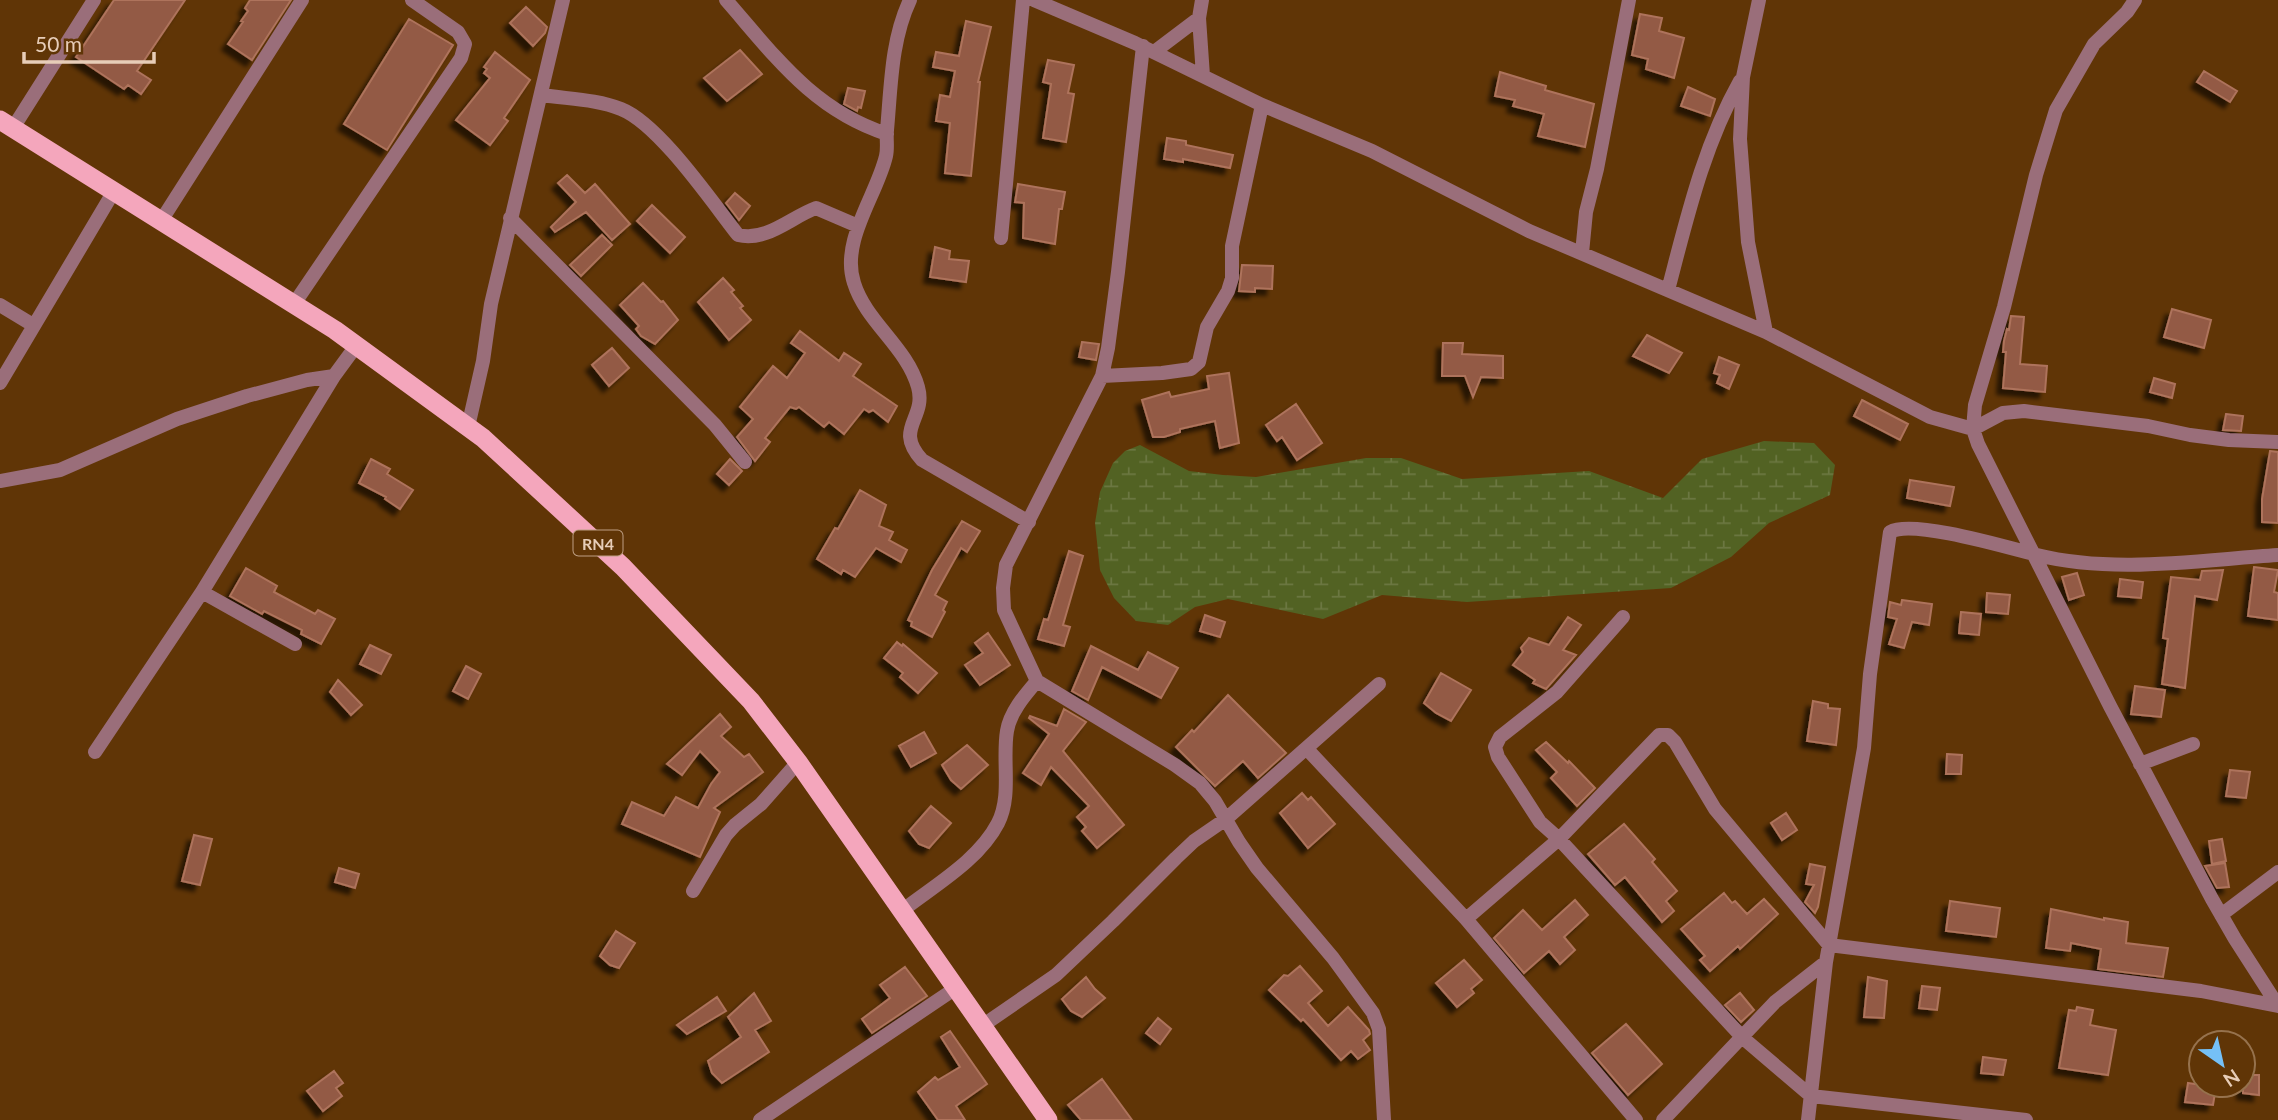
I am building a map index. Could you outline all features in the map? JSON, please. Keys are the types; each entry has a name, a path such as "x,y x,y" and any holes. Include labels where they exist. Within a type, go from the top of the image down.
{"highway":[{"name":"RN4","path":"6,124 294,304 356,346 468,427 528,478 623,567 751,701 799,762 1048,1120"}],"street":[{"path":"6,124 94,0"},
{"path":"161,221 302,0"},
{"path":"294,304 461,58 465,44 458,32 412,0"},
{"path":"468,427 510,218 563,0"},
{"path":"726,0 809,92 865,127 887,134"},
{"path":"910,0 904,13 892,64 887,156 858,226 852,257 853,282 865,307 912,373 918,389 919,403 909,434 912,449 922,460 1029,522"},
{"path":"1001,238 1023,0"},
{"path":"1034,0 1148,49 1262,105 1372,151 1477,207 1766,332 1930,417 1973,429 2003,413 2024,411 2148,426 2203,437 2278,442"},
{"path":"1202,0 1199,18 1203,76"},
{"path":"1581,253 1586,212 1597,169 1629,0"},
{"path":"1759,0 1742,77 1740,139 1748,242 1766,332"},
{"path":"2135,0 2127,12 2094,44 2056,110 1975,405 1973,429 1978,444 2140,764 2221,915 2278,1006"},
{"path":"1148,49 1199,18"},
{"path":"1148,49 1102,376 1006,565 1004,610 1037,681 1200,783 1257,868 1333,958 1373,1013 1379,1030 1384,1120"},
{"path":"1668,290 1690,207 1720,117 1742,77"},
{"path":"542,95 623,109 644,123 681,161 738,235 749,238 761,235 817,208 858,226"},
{"path":"1102,376 1191,369 1199,362 1207,327 1233,278 1232,246 1262,105"},
{"path":"1715,132 1740,139"},
{"path":"0,383 114,191"},
{"path":"510,218 715,425 745,461"},
{"path":"0,305 33,326"},
{"path":"95,752 202,592 334,376 356,346"},
{"path":"0,481 60,470 177,419 247,396 307,380 334,376"},
{"path":"1808,1120 1826,962 1862,762 1870,674 1890,532 1896,528 1954,534 2069,562 2165,563 2278,555"},
{"path":"202,592 295,644"},
{"path":"1623,617 1557,692 1500,737 1495,747 1498,757 1540,822 1559,839 1743,1038 1811,1096 2026,1120"},
{"path":"903,910 965,861 989,837 999,821 1005,786 1007,729 1016,710 1037,681"},
{"path":"982,1026 1056,975 1194,841 1226,819 1379,684"},
{"path":"1466,919 1559,839 1659,735 1668,735 1675,742 1715,809 1829,945 2201,991 2278,1006"},
{"path":"2140,764 2193,744"},
{"path":"1307,749 1466,919 1636,1120"},
{"path":"693,891 726,835 761,804 799,762"},
{"path":"2221,915 2278,872"},
{"path":"1663,1120 1775,1002 1826,962"},
{"path":"760,1120 956,988"}],"green space":[{"path":"1764,441 1814,443 1835,465 1830,495 1769,523 1731,557 1671,588 1467,602 1382,595 1323,619 1228,599 1195,607 1168,625 1136,621 1114,598 1100,570 1095,523 1100,492 1113,463 1125,451 1140,445 1189,471 1223,475 1256,477 1366,458 1401,458 1462,479 1589,471 1663,498 1702,459"}],"building":[{"path":"114,0 185,0 137,71 151,80 141,94 128,85 124,89 76,57"},
{"path":"250,0 291,0 252,60 228,44 243,22 241,21 248,11 245,8"},
{"path":"526,7 547,27 533,46 510,23"},
{"path":"1640,14 1662,18 1659,31 1684,38 1674,78 1646,69 1648,59 1632,55"},
{"path":"409,19 453,45 387,150 344,124"},
{"path":"966,21 991,27 978,82 971,176 945,173 950,123 936,121 940,95 950,97 955,71 933,67 936,52 959,56"},
{"path":"740,50 762,74 727,101 704,78"},
{"path":"495,52 530,80 504,118 508,121 490,145 456,120 490,78 484,73 487,69 484,67"},
{"path":"1048,60 1074,65 1068,93 1074,94 1066,142 1043,138 1051,84 1043,82"},
{"path":"2204,71 2237,91 2230,102 2197,82"},
{"path":"1500,72 1546,86 1545,90 1594,104 1585,147 1538,136 1544,114 1513,106 1515,100 1495,96"},
{"path":"1688,87 1715,99 1710,116 1681,106"},
{"path":"848,88 865,91 861,108 858,107 857,111 844,104"},
{"path":"1167,138 1233,155 1230,168 1183,159 1183,162 1164,159"},
{"path":"567,175 585,193 595,184 630,224 612,240 586,212 555,232 551,227 576,202 558,183"},
{"path":"1018,184 1065,192 1062,209 1059,209 1055,244 1023,238 1024,203 1015,202"},
{"path":"735,193 750,206 739,220 726,203"},
{"path":"652,205 685,237 670,253 637,221"},
{"path":"602,235 612,245 581,276 570,265"},
{"path":"935,247 950,251 949,259 969,261 966,282 930,277"},
{"path":"1242,265 1273,266 1272,289 1239,291"},
{"path":"723,278 734,290 731,292 743,306 740,308 751,320 729,340 698,302"},
{"path":"643,283 663,301 678,320 655,344 641,336 636,329 639,326 620,305"},
{"path":"2172,309 2211,320 2204,348 2164,337"},
{"path":"2011,316 2024,317 2020,364 2047,366 2045,392 2003,388 2006,352 2003,352 2004,341"},
{"path":"800,331 839,361 844,353 861,364 853,376 897,406 888,422 873,410 869,412 864,409 844,434 829,422 824,427 799,407 790,407 765,438 770,442 755,461 737,437 753,419 740,407 773,366 787,378 805,353 791,343"},
{"path":"1647,335 1682,353 1669,373 1633,356"},
{"path":"1082,342 1099,344 1096,360 1079,357"},
{"path":"1443,343 1463,343 1462,354 1503,356 1503,378 1481,377 1473,397 1465,376 1442,376"},
{"path":"612,348 629,368 609,386 592,365"},
{"path":"1719,357 1739,365 1729,389 1717,383 1720,375 1714,373"},
{"path":"1229,373 1239,443 1220,448 1215,421 1180,429 1180,432 1164,437 1153,437 1142,400 1169,392 1171,397 1209,389 1207,376"},
{"path":"2154,378 2175,384 2172,398 2150,392"},
{"path":"1862,400 1908,424 1900,440 1854,416"},
{"path":"1296,404 1322,443 1297,460 1282,437 1277,441 1266,425"},
{"path":"2226,414 2243,416 2241,431 2223,430"},
{"path":"2270,451 2278,452 2278,523 2262,522 2262,499"},
{"path":"371,459 390,469 387,474 413,490 400,509 385,499 386,497 359,483"},
{"path":"730,459 742,471 729,485 717,474"},
{"path":"1910,480 1954,487 1950,506 1907,498"},
{"path":"860,490 886,505 879,526 893,532 889,540 907,550 901,562 876,548 855,577 843,570 841,574 817,559"},
{"path":"962,521 980,531 967,552 961,548 935,595 947,602 943,610 945,612 932,637 911,626 912,622 908,620 932,570"},
{"path":"1069,551 1083,556 1063,625 1070,627 1064,646 1038,639 1044,619 1048,620"},
{"path":"2254,567 2278,570 2274,592 2278,593 2278,620 2248,616"},
{"path":"246,568 277,586 274,592 315,614 318,610 335,619 321,644 301,634 302,630 264,611 262,614 230,596"},
{"path":"2223,570 2217,600 2195,596 2185,688 2162,684 2168,639 2163,638 2171,577 2200,580 2202,571"},
{"path":"2077,573 2084,595 2069,600 2062,577"},
{"path":"2120,579 2143,582 2141,598 2118,596"},
{"path":"1987,593 2010,595 2008,614 1986,612"},
{"path":"1902,600 1932,604 1929,625 1912,622 1904,648 1889,644 1897,619 1888,617 1890,602 1901,605"},
{"path":"1961,612 1981,614 1979,635 1959,633"},
{"path":"1205,615 1225,622 1220,637 1200,631"},
{"path":"1568,617 1581,625 1563,650 1576,655 1546,689 1533,683 1535,680 1513,665 1529,638 1549,645"},
{"path":"988,633 1010,665 980,685 965,665 983,653 975,643"},
{"path":"897,642 937,673 918,693 900,677 903,673 884,658"},
{"path":"370,645 391,655 381,674 360,664"},
{"path":"1091,646 1138,670 1148,652 1178,668 1161,698 1102,667 1088,700 1072,691"},
{"path":"466,666 481,674 468,699 453,691"},
{"path":"1441,673 1471,690 1451,721 1424,703"},
{"path":"338,680 362,705 351,715 330,692"},
{"path":"2135,686 2165,690 2161,717 2131,714"},
{"path":"1228,695 1286,753 1258,778 1243,761 1215,786 1176,747 1192,730 1194,732"},
{"path":"1813,701 1828,704 1828,708 1840,709 1836,745 1807,741"},
{"path":"1064,709 1086,722 1063,751 1124,825 1097,848 1082,831 1086,827 1077,817 1089,806 1051,767 1041,785 1023,773 1049,734 1029,718 1030,716 1057,726"},
{"path":"720,714 731,727 721,736 744,757 749,754 763,772 714,808 720,812 700,857 622,824 632,802 664,816 676,797 698,808 720,772 700,751 682,775 667,764"},
{"path":"924,732 936,753 911,767 899,746"},
{"path":"1546,742 1595,788 1577,806 1551,778 1557,772 1536,750"},
{"path":"967,745 988,765 961,789 951,780 942,765"},
{"path":"1947,754 1962,755 1961,774 1946,774"},
{"path":"2230,770 2250,772 2246,798 2226,796"},
{"path":"1302,793 1308,800 1311,797 1335,824 1308,848 1280,813"},
{"path":"931,806 951,823 929,848 919,844 909,831"},
{"path":"1786,813 1797,830 1782,840 1771,823"},
{"path":"1624,824 1655,859 1652,862 1677,891 1666,901 1674,911 1662,922 1625,877 1615,885 1588,854"},
{"path":"194,835 212,839 200,885 182,881"},
{"path":"2222,839 2226,861 2212,864 2209,841"},
{"path":"2225,863 2229,887 2217,888 2205,866"},
{"path":"1810,864 1825,867 1815,913 1805,902 1814,885 1806,884"},
{"path":"339,868 359,874 355,888 335,882"},
{"path":"1724,893 1747,914 1764,899 1778,914 1740,949 1738,946 1710,971 1700,960 1705,956 1681,929"},
{"path":"1575,900 1588,915 1564,937 1575,950 1560,964 1549,951 1524,973 1494,938 1523,910 1542,930"},
{"path":"1950,901 2000,908 1996,937 1946,931"},
{"path":"2051,909 2128,922 2126,943 2168,948 2163,977 2098,969 2101,949 2071,943 2070,951 2046,948"},
{"path":"616,931 635,943 619,968 610,965 600,956"},
{"path":"1464,960 1482,980 1471,989 1474,993 1457,1007 1436,983"},
{"path":"1300,966 1322,991 1308,1003 1328,1026 1348,1007 1369,1030 1370,1034 1363,1040 1370,1050 1358,1059 1351,1051 1341,1060 1303,1019 1301,1021 1269,990 1284,975 1288,976"},
{"path":"905,967 927,996 872,1033 862,1019 890,998 880,985"},
{"path":"1086,977 1105,998 1082,1017 1071,1011 1062,999"},
{"path":"1868,977 1887,981 1884,1018 1864,1017"},
{"path":"1922,986 1940,988 1937,1010 1919,1008"},
{"path":"754,993 771,1021 755,1030 769,1052 722,1083 712,1073 708,1061 741,1037 728,1017"},
{"path":"1740,993 1754,1010 1741,1022 1725,1005"},
{"path":"717,997 726,1011 687,1034 677,1025"},
{"path":"2077,1007 2093,1010 2090,1025 2116,1030 2108,1075 2059,1068 2069,1010 2076,1011"},
{"path":"1158,1018 1171,1029 1160,1044 1146,1033"},
{"path":"1626,1024 1662,1064 1628,1095 1592,1053"},
{"path":"950,1031 987,1084 956,1106 965,1120 938,1120 918,1092 935,1077 938,1080 960,1067 941,1037"},
{"path":"1983,1057 2006,1060 2003,1075 1981,1073"},
{"path":"334,1071 343,1083 336,1088 342,1096 323,1111 307,1091"},
{"path":"2257,1075 2259,1075 2257,1095"},
{"path":"1102,1079 1132,1120 1081,1120 1068,1105"},
{"path":"2187,1089 2187,1099 2214,1099 2213,1105 2185,1102"}]}
